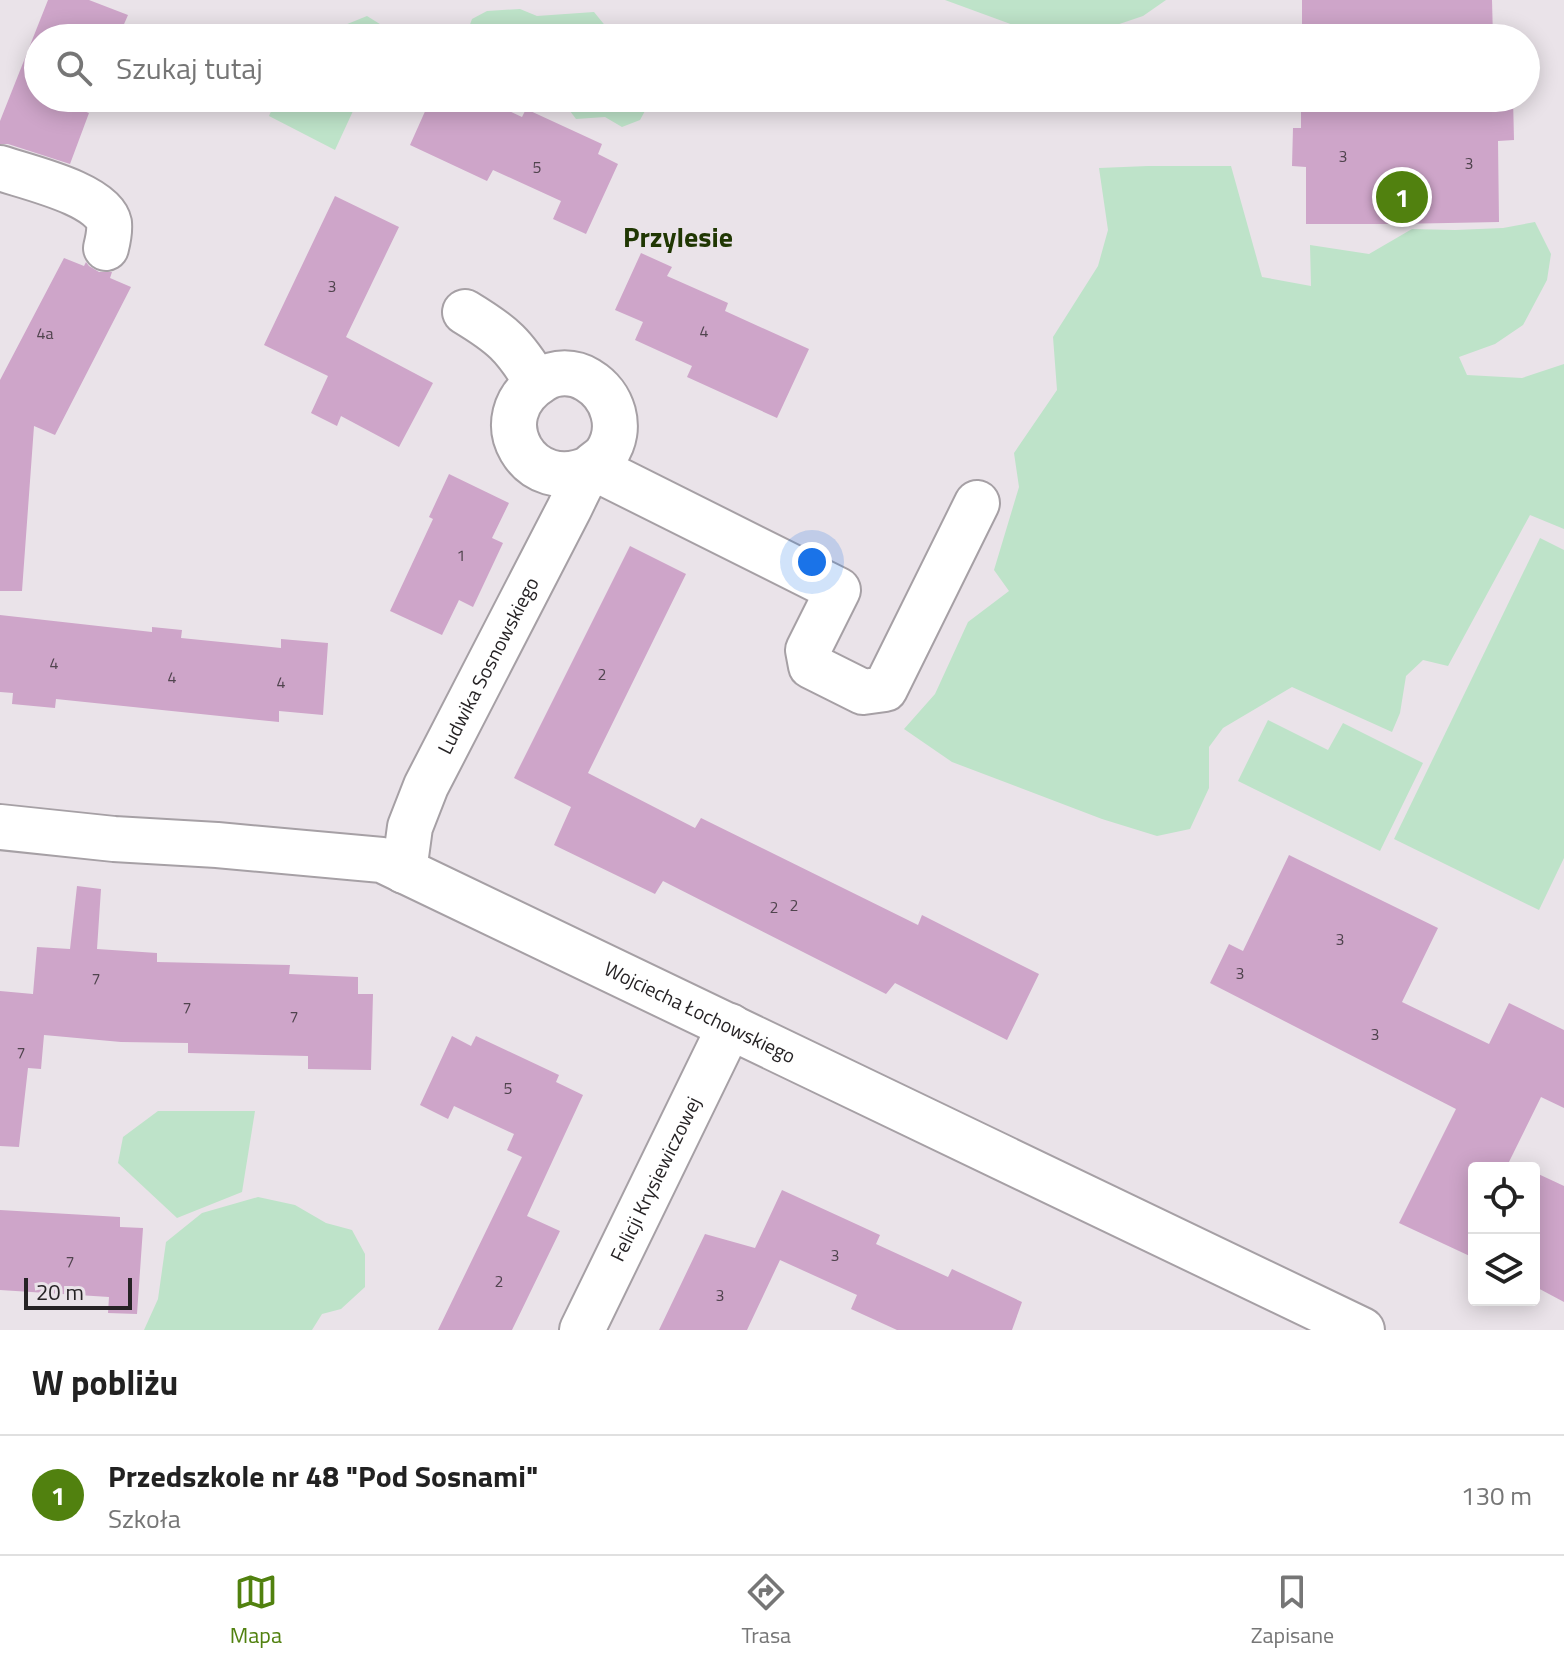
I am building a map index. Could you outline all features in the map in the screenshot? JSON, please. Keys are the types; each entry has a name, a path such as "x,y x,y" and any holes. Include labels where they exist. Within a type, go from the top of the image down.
{"street":[{"path":"0,168 82,195 97,205 109,220 106,248"},
{"path":"465,312 497,331 521,357 537,383 528,388 514,416 515,439 523,455 540,469 562,475 580,473 592,467 838,590 808,650 811,666 863,692 885,689 977,503"},
{"name":"Ludwika Sosnowskiego","path":"404,871 410,827 426,786 592,467 605,455 612,441 615,424 612,406 598,386 583,376 569,373 550,375 537,383"},
{"name":"Wojciecha Łochowskiego","path":"0,827 382,860 1362,1330"},
{"name":"Felicji Krysiewiczowej","path":"582,1330 730,1026"}],"green space":[{"path":"945,0 1166,0 1143,16 1119,24 1011,24"},
{"path":"520,9 537,16 594,12 604,24 470,24 472,19 487,11"},
{"path":"367,16 380,24 347,24"},
{"path":"271,112 353,112 335,150 269,116"},
{"path":"571,112 644,112 640,120 622,127 605,117 576,119"},
{"path":"1231,166 1262,277 1311,286 1310,245 1369,254 1412,229 1503,228 1535,222 1551,254 1547,280 1523,325 1495,344 1459,357 1467,375 1522,378 1564,364 1564,529 1530,515 1448,666 1423,660 1406,676 1400,713 1392,732 1292,687 1223,728 1209,747 1209,788 1190,829 1157,836 1102,819 952,762 904,729 935,694 968,622 1009,591 994,570 1019,487 1014,453 1057,390 1053,337 1098,266 1108,230 1099,168"},
{"path":"1540,538 1564,550 1564,858 1539,910 1394,839"},
{"path":"1268,720 1328,750 1343,723 1423,763 1380,851 1238,781"},
{"path":"158,1111 255,1111 242,1192 177,1218 118,1163 123,1137"},
{"path":"258,1197 295,1205 326,1223 352,1230 365,1254 365,1287 341,1309 322,1314 312,1330 144,1330 158,1299 166,1242 202,1213"}],"building":[{"path":"48,0 89,0 128,15 124,24 38,24"},
{"path":"1302,0 1492,0 1493,24 1302,24"},
{"path":"24,60 24,112 89,113 70,164 0,144 0,121"},
{"path":"425,112 511,112 522,117 524,112 533,112 602,144 598,154 618,164 586,234 553,219 561,201 493,170 487,181 410,145"},
{"path":"1301,112 1513,112 1514,140 1498,141 1499,222 1306,224 1306,167 1292,166 1293,128 1301,128"},
{"path":"335,196 399,227 346,337 433,383 399,447 341,416 337,426 311,413 328,376 264,345"},
{"path":"641,253 672,267 667,276 728,303 725,311 809,349 777,418 687,377 692,366 635,340 643,322 615,310"},
{"path":"64,258 84,266 86,262 99,272 112,272 110,278 131,287 55,435 34,426 22,591 0,591 0,380"},
{"path":"449,474 509,503 492,538 503,543 473,607 459,600 442,635 390,611 433,519 429,517"},
{"path":"630,546 686,574 588,773 695,828 701,818 918,925 922,915 1039,974 1007,1040 895,983 886,994 663,881 655,894 554,845 571,807 514,778"},
{"path":"0,615 152,632 152,627 182,630 181,638 281,648 281,639 328,643 323,715 279,711 279,722 56,699 55,708 12,704 13,693 0,692"},
{"path":"1289,855 1438,928 1402,1002 1489,1044 1509,1003 1564,1030 1564,1108 1541,1097 1509,1162 1468,1162 1468,1255 1399,1223 1456,1109 1210,983 1229,944 1243,951"},
{"path":"77,886 101,889 97,949 157,953 157,962 290,965 289,974 358,977 358,994 373,994 371,1070 308,1069 308,1056 188,1053 188,1043 121,1042 44,1035 41,1069 28,1068 19,1147 0,1146 0,991 33,994 37,947 70,949"},
{"path":"452,1036 471,1046 476,1036 559,1075 556,1082 583,1095 527,1216 560,1231 512,1330 438,1330 522,1157 507,1150 514,1134 454,1106 448,1119 420,1105"},
{"path":"1540,1175 1564,1186 1564,1302 1540,1289"},
{"path":"782,1190 880,1235 876,1244 948,1277 952,1269 1022,1302 1012,1330 897,1330 851,1309 857,1295 780,1260 747,1330 659,1330 705,1234 755,1248"},
{"path":"0,1210 120,1217 120,1227 143,1228 137,1314 108,1313 109,1297 0,1290"}],"place":[{"name":"Przedszkole nr 48 \"Pod Sosnami\"","path":"1402,197"}],"district":[{"name":"Przylesie","path":"678,237"}]}
